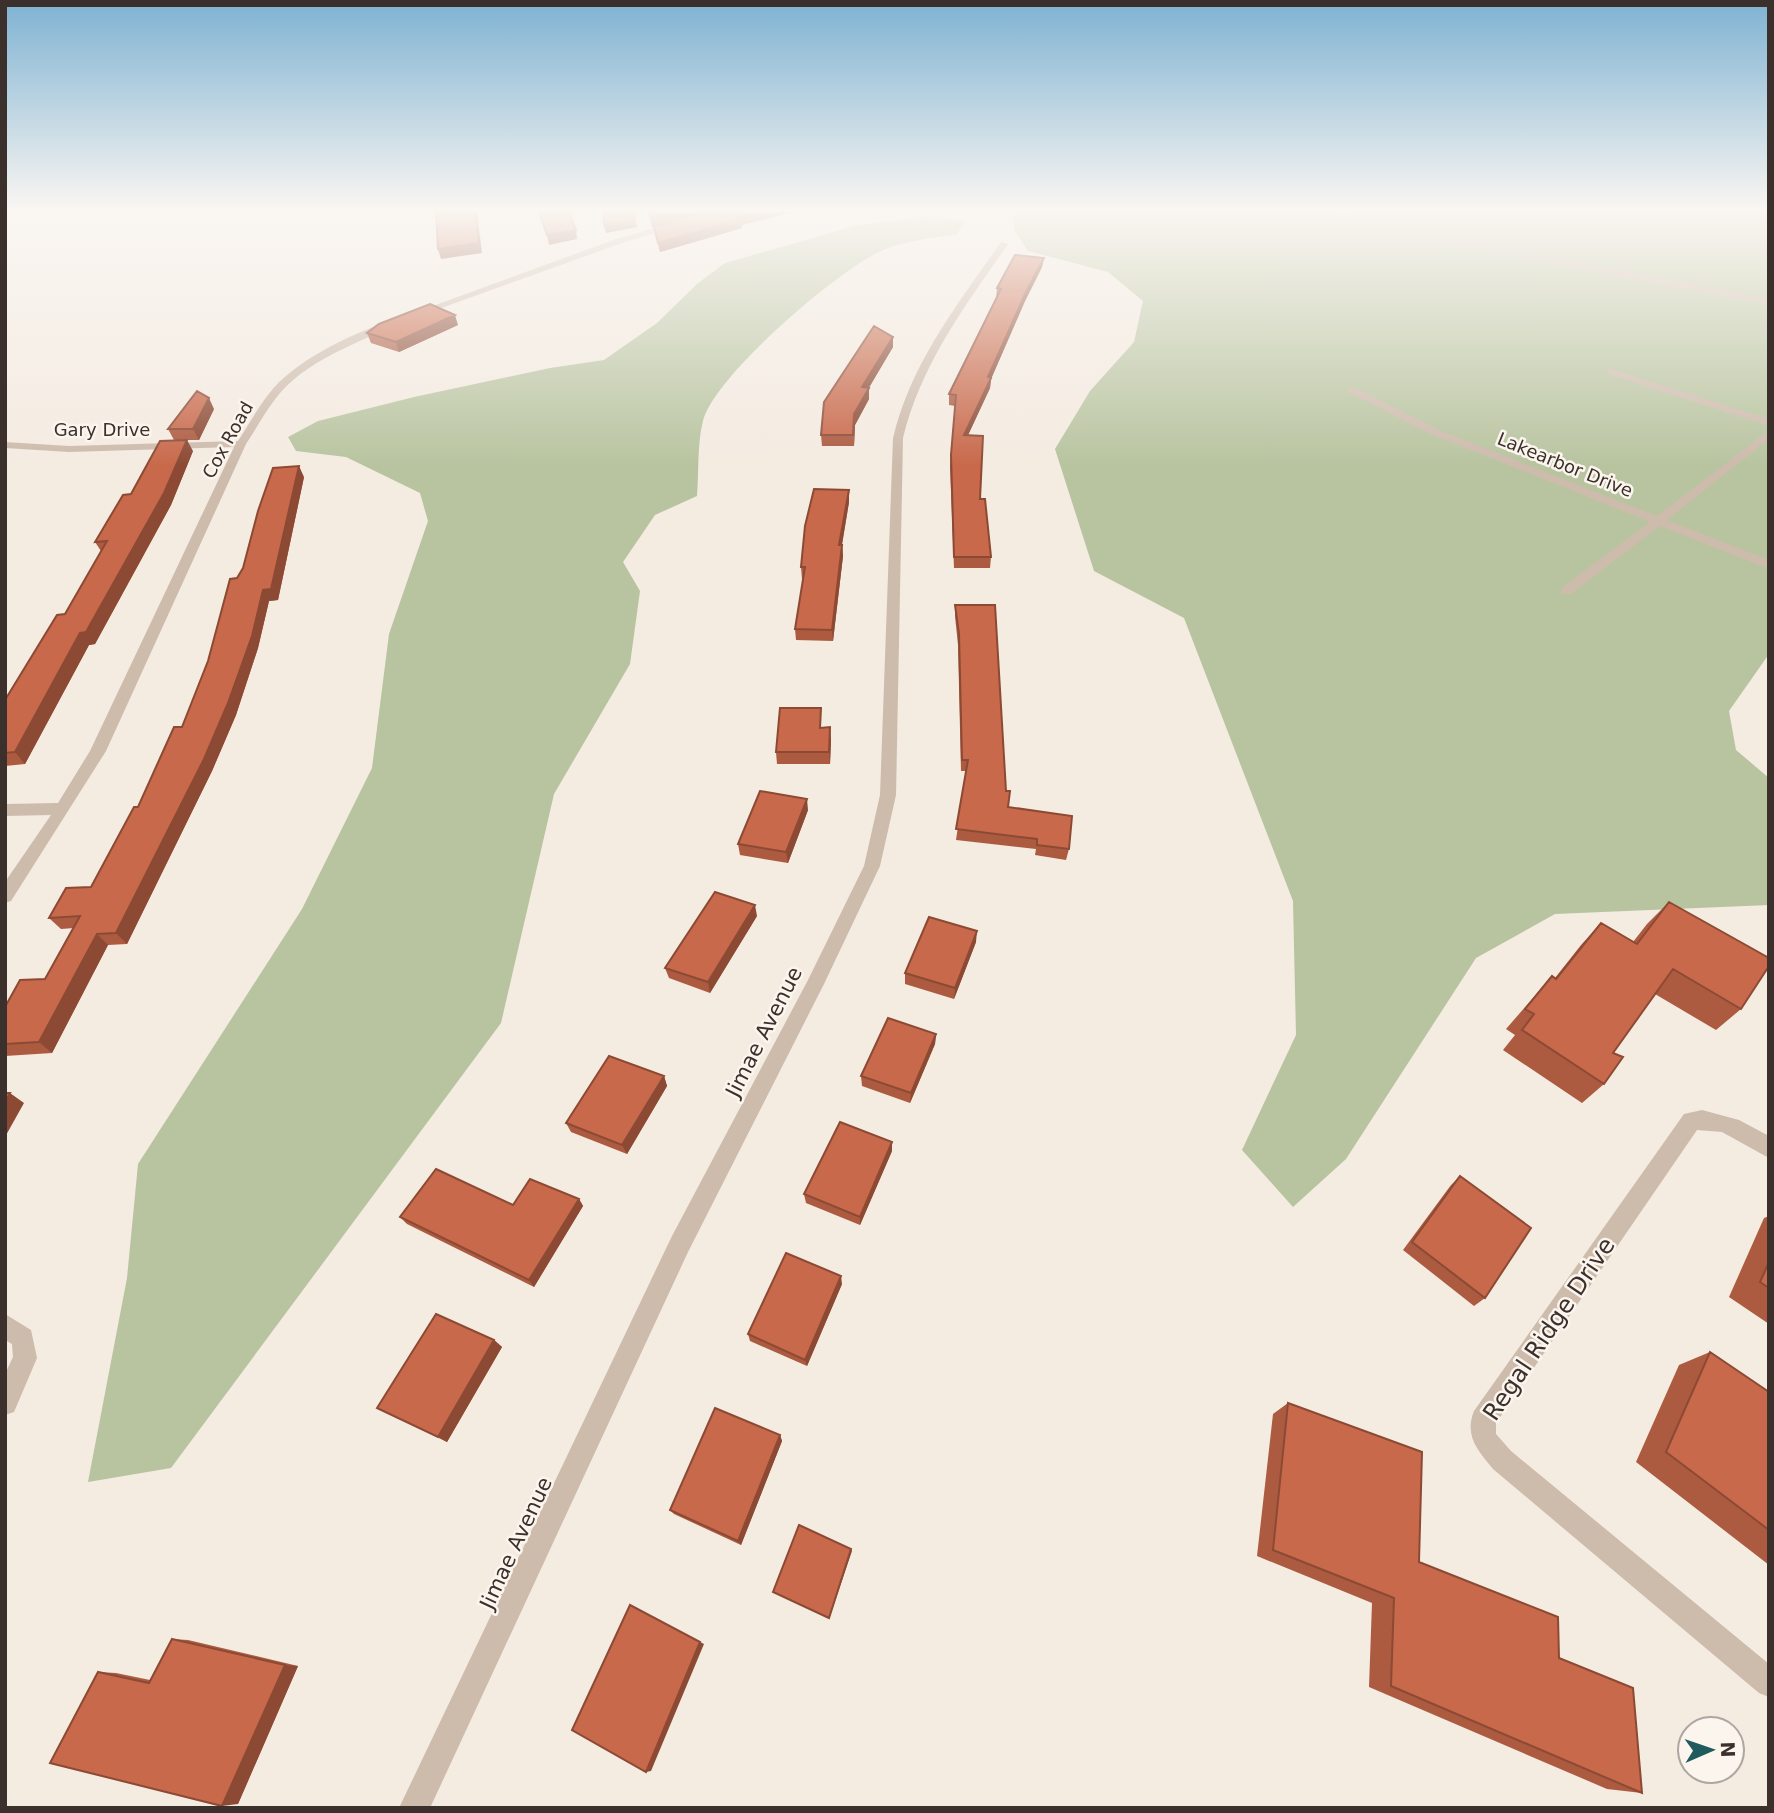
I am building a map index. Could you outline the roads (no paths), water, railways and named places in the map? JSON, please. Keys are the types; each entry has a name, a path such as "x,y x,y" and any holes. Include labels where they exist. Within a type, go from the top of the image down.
{"street":[{"name":"Cox Road","path":"5,896 64,809 121,706 241,444 273,395 295,373 356,338 464,297"},
{"name":"Jimae Avenue","path":"414,1808 680,1244 815,984 872,866 888,795 898,452 902,418 927,358 968,297"},
{"path":"1741,297 1769,302"},
{"path":"1611,372 1769,423"},
{"name":"Lakearbor Drive","path":"1352,390 1435,432 1769,565"},
{"path":"1566,591 1660,521 1769,433"},
{"name":"Gary Drive","path":"5,445 96,449 241,444"},
{"path":"5,810 64,809"},
{"name":"Regal Ridge Drive","path":"1769,1148 1732,1125 1709,1118 1691,1121 1483,1420 1484,1440 1502,1460 1769,1683"},
{"path":"5,1326 23,1338 26,1358 5,1403"}]}
